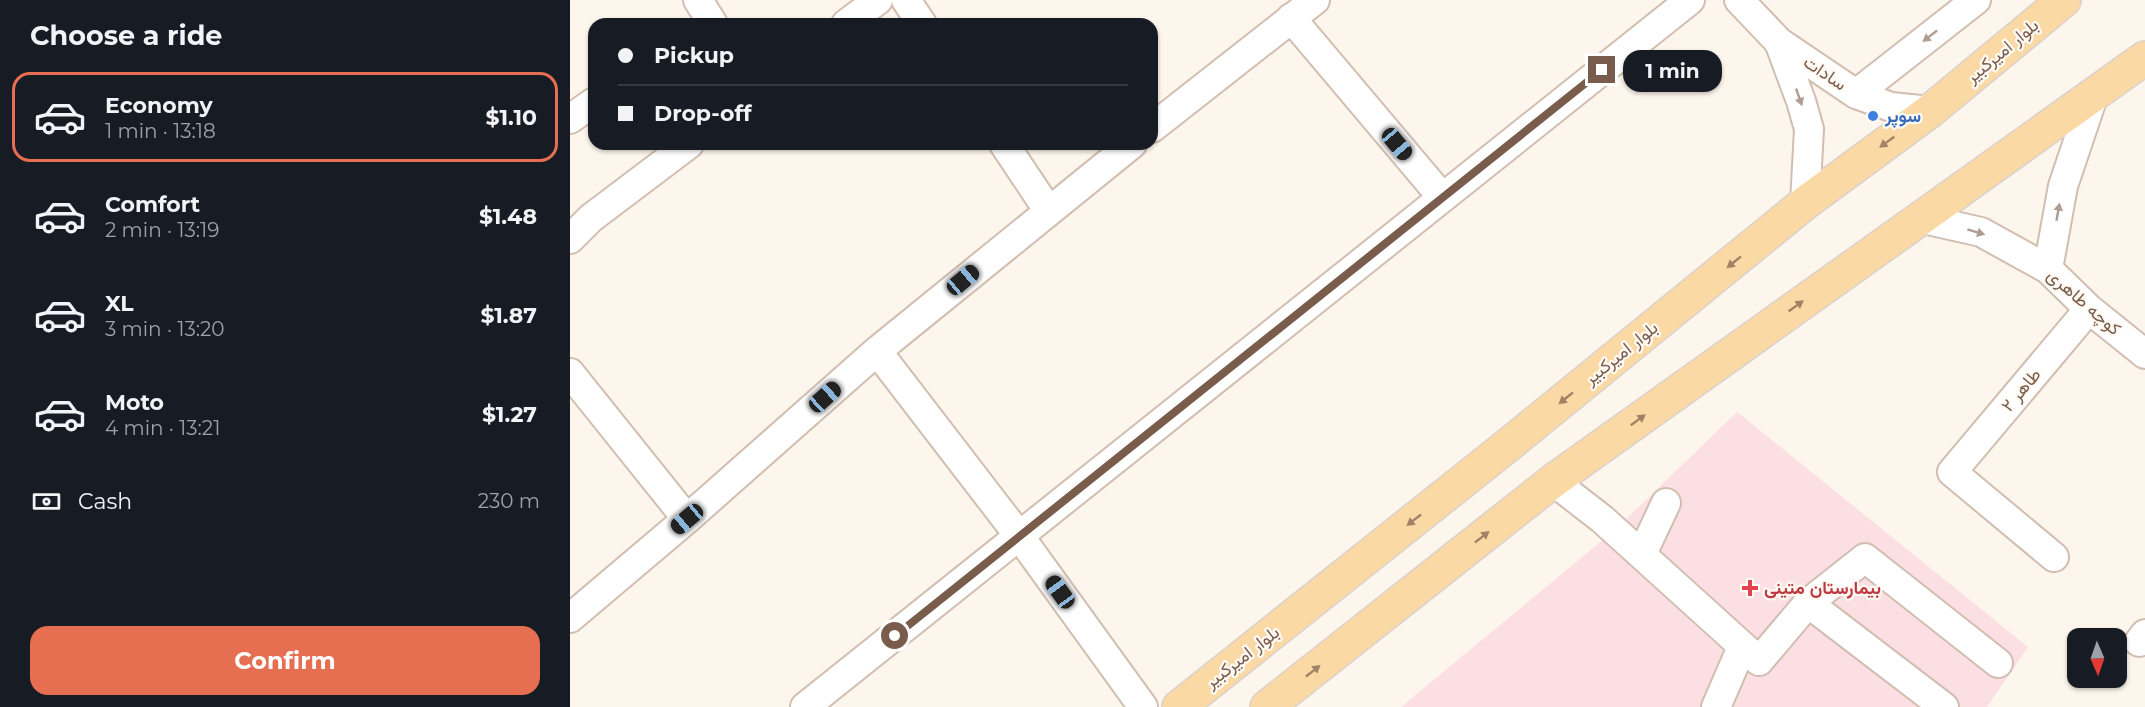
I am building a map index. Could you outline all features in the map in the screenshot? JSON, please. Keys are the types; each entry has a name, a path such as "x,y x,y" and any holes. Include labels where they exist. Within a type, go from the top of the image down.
{"main road":[{"name":"بلوار امیرکبیر","path":"1179,707 1507,446 1805,203 1930,111 2043,11 2064,0"},
{"path":"1267,707 1553,481 2145,58"}],"street":[{"path":"854,18 878,0"},
{"path":"906,0 918,18"},
{"path":"1158,123 1315,0"},
{"path":"805,707 1690,0"},
{"name":"سادات","path":"1739,0 1779,42 1856,94 1891,107 1930,111"},
{"path":"1856,94 1976,0"},
{"path":"1291,18 1442,197"},
{"path":"1779,42 1809,129 1805,203"},
{"path":"2048,269 2063,186 2094,94"},
{"path":"570,120 588,106"},
{"path":"570,239 591,218 681,150"},
{"path":"1008,150 1048,210"},
{"path":"570,618 687,519 877,351 1124,150"},
{"name":"کوچه طاهری","path":"1919,218 1981,232 2048,269 2090,309 2145,354"},
{"name":"طاهر ۲","path":"2054,557 1952,472 2090,309"},
{"path":"877,351 1020,537 1143,707"},
{"path":"570,373 687,519"},
{"path":"1553,481 1602,519 1759,661 1808,603 1865,558 1998,663"},
{"path":"1642,554 1666,503"},
{"path":"1808,603 1944,707"},
{"path":"1716,707 1742,646"}],"shaded area":[{"name":"بیمارستان متینی","path":"1737,412 2028,647 1987,707 1401,707 1615,530"}],"place":[{"name":"سوپر","path":"1873,116"},
{"name":"بیمارستان متینی","path":"1750,588"}],"route":[{"path":"895,636 1602,70"}]}
